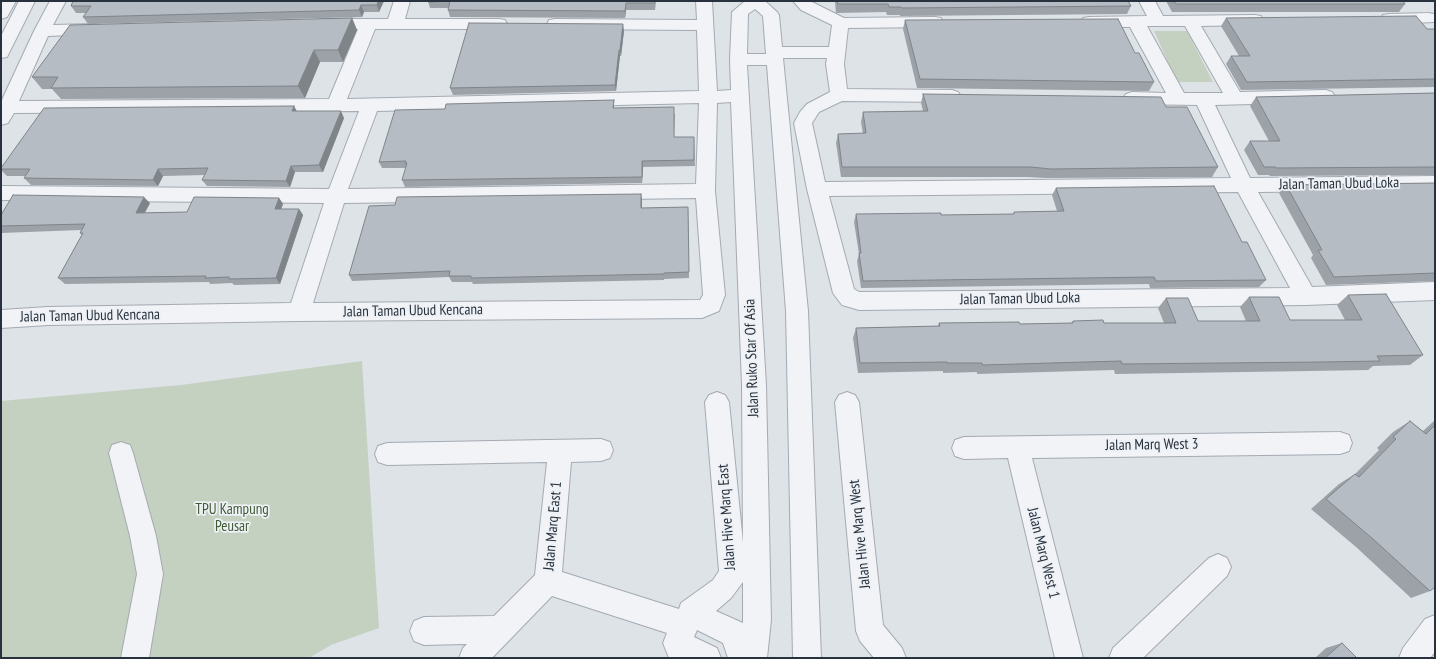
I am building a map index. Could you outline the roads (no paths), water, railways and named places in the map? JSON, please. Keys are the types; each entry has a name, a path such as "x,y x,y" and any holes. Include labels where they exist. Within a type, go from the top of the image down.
{"street":[{"path":"1,2 7,1"},
{"path":"1,14 7,1"},
{"path":"1,53 27,1"},
{"path":"58,1 42,31 4,114 739,96"},
{"path":"395,24 402,1"},
{"name":"Jalan Taman Ubud Kencana","path":"1,319 56,316 299,312 702,308 711,305 714,295 705,191 708,96 704,1"},
{"path":"756,1 771,15 797,311 807,658"},
{"name":"Jalan Ruko Star Of Asia","path":"748,656 757,620 754,385 738,59 740,12 756,1"},
{"path":"801,1 807,7 841,24 949,22"},
{"path":"1146,1 1158,22"},
{"path":"1372,19 1428,18"},
{"path":"1074,22 1270,20"},
{"path":"1190,21 1234,97"},
{"path":"1136,22 1178,98"},
{"path":"336,105 369,23"},
{"path":"305,24 514,24"},
{"path":"538,24 704,24"},
{"path":"839,95 836,77 836,58 841,24"},
{"path":"42,31 114,29"},
{"path":"738,59 775,60 836,58"},
{"name":"Jalan Taman Ubud Loka","path":"965,96 839,95 813,108 806,116 804,123 817,189 844,293 850,299 859,301 1306,296 1435,291"},
{"path":"1115,98 1203,99 1234,97 1342,96"},
{"path":"1203,99 1244,185 1306,296"},
{"path":"299,312 336,196 371,104"},
{"name":"Jalan Taman Ubud Loka","path":"817,189 1435,183"},
{"path":"1,193 336,196 705,191"},
{"name":"Jalan Hive Marq East","path":"684,635 733,575 717,402"},
{"name":"Jalan Hive Marq West","path":"846,402 870,631 892,658"},
{"name":"Jalan Marq West 3","path":"964,448 1340,443"},
{"name":"Jalan Marq West 1","path":"1017,447 1070,658"},
{"path":"387,454 601,450"},
{"name":"Jalan Marq East 1","path":"473,658 548,580 560,451"},
{"path":"121,453 143,536 150,574 135,658"},
{"path":"1123,658 1218,567"},
{"path":"548,580 684,635 707,658"},
{"path":"1413,658 1435,629"},
{"path":"424,631 500,630"},
{"path":"684,635 735,634 748,656"}],"park label":[{"name":"TPU Kampung Peusar","path":"232,518"}]}
